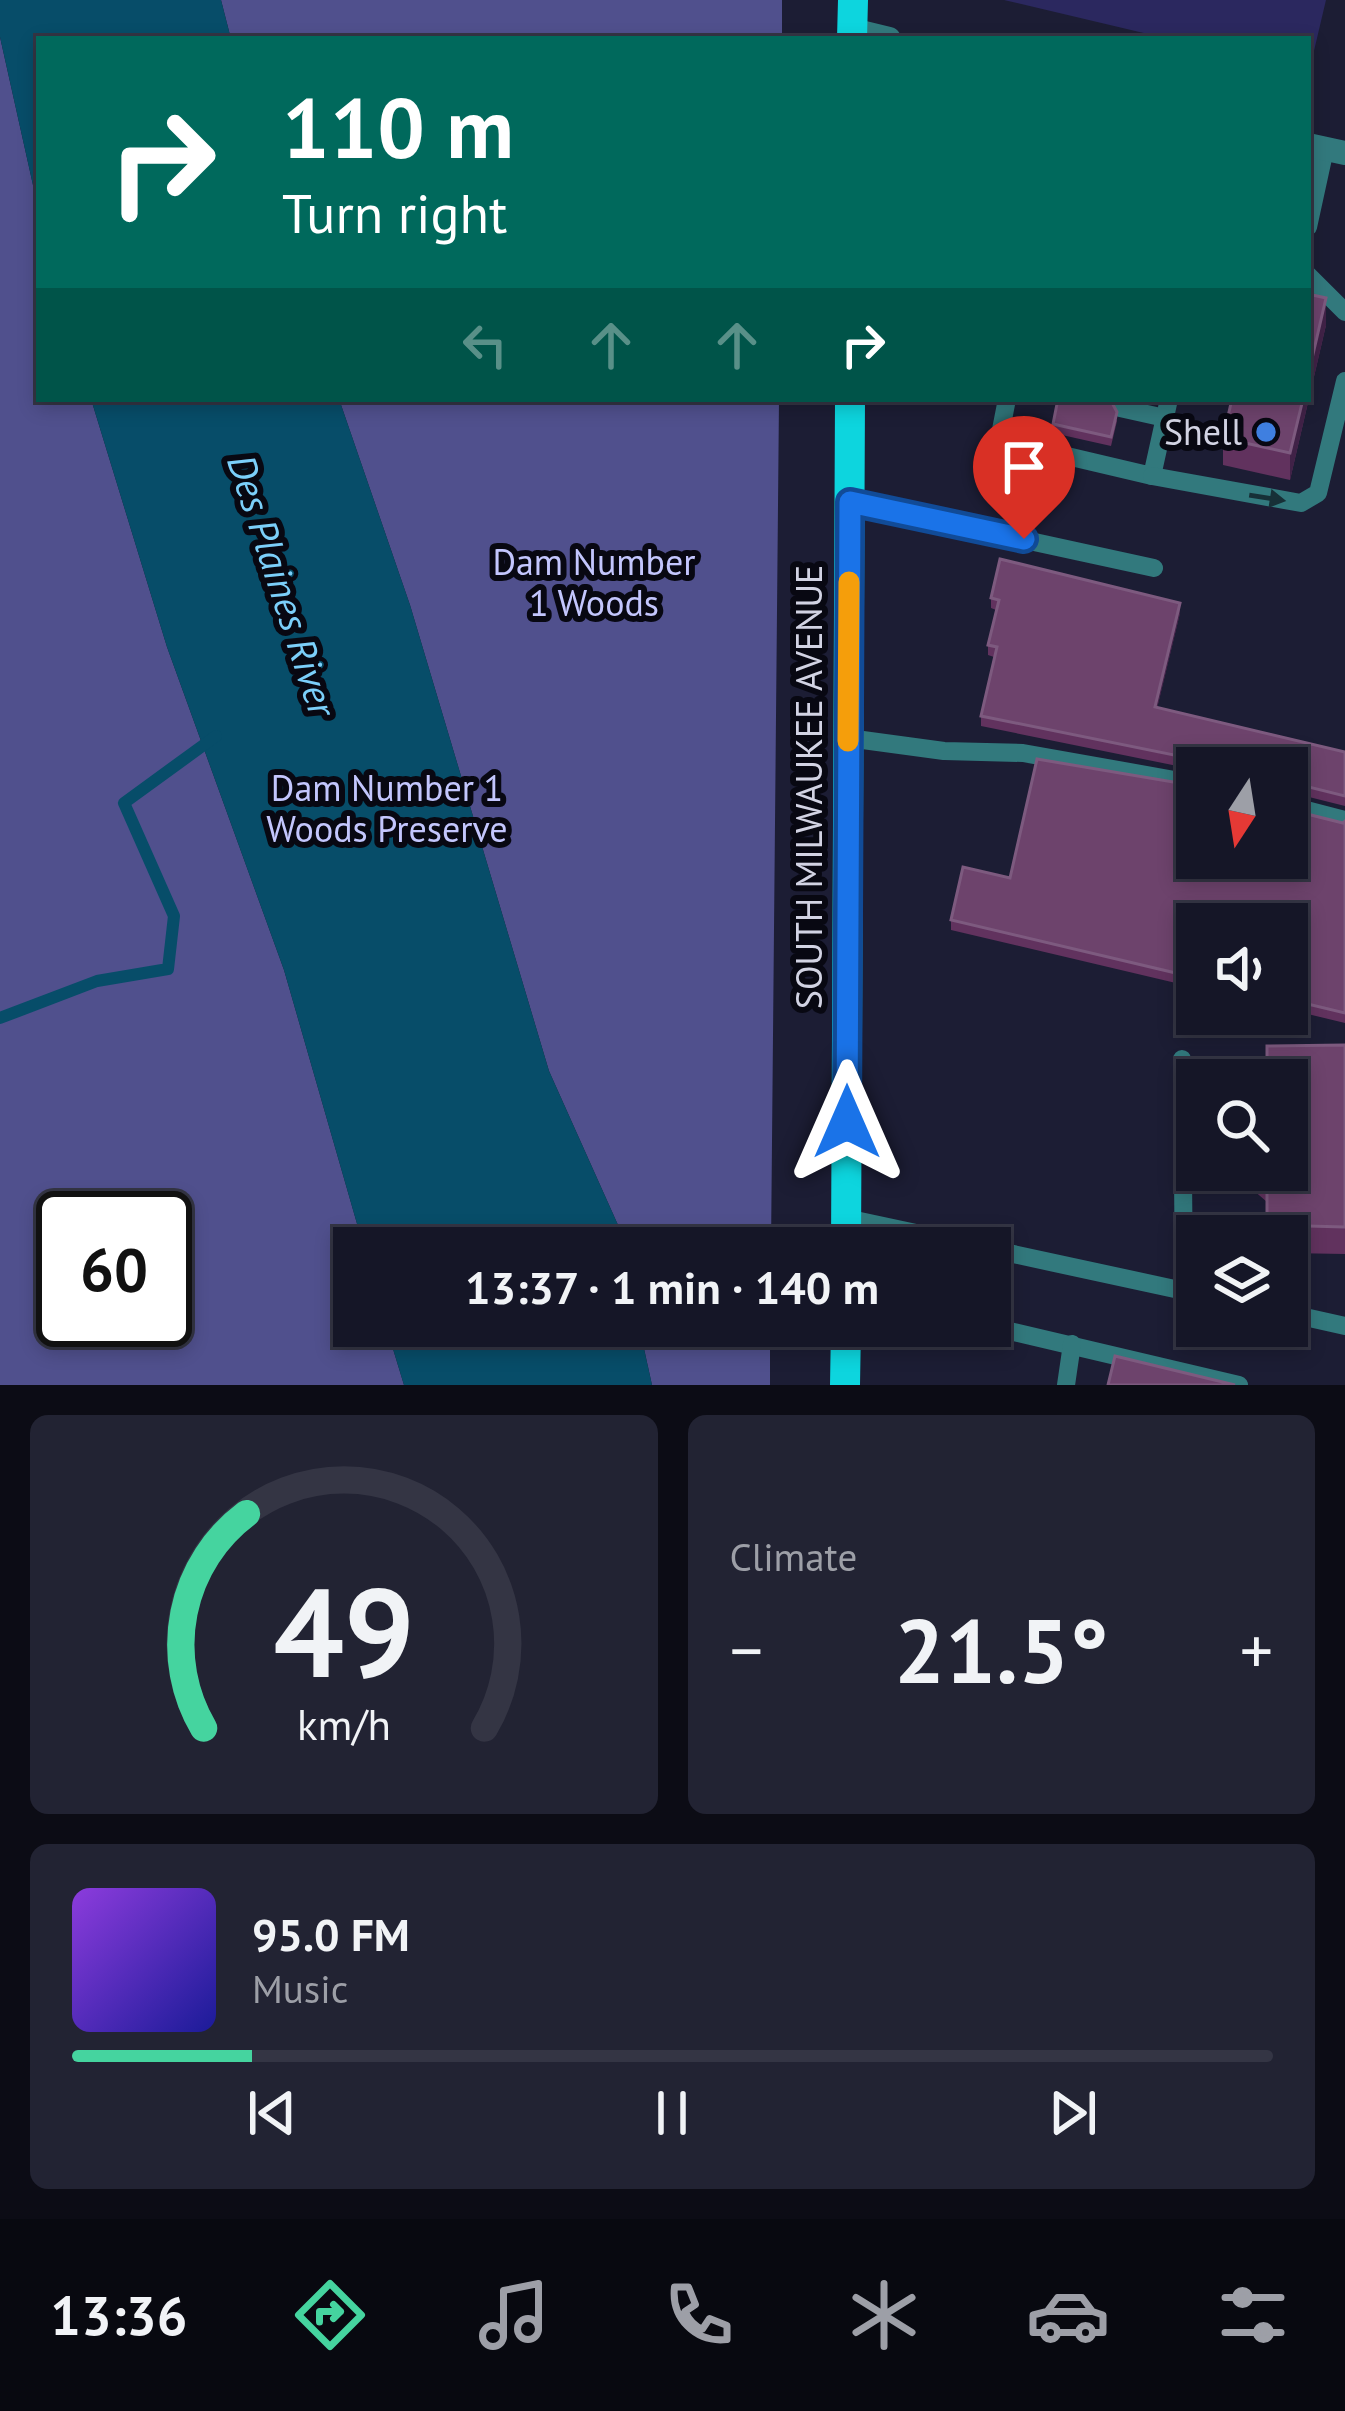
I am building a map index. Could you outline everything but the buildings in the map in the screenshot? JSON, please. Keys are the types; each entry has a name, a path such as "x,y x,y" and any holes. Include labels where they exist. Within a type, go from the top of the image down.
{"main road":[{"name":"SOUTH MILWAUKEE AVENUE","path":"846,1227 850,402"},
{"path":"845,1347 845,1385"}],"street":[{"path":"852,23 882,36"}],"lane":[{"path":"1311,214 1326,149"},
{"path":"1311,278 1345,312"},
{"path":"1006,402 999,440 1152,476 1301,503 1318,494 1345,381"},
{"path":"1120,408 1167,408 1152,476"},
{"path":"850,502 1154,568"},
{"path":"848,738 968,753 1023,753 1176,780"},
{"path":"1308,811 1345,820"},
{"path":"1011,1253 1176,1289"},
{"path":"1308,1318 1345,1326"},
{"path":"1011,1331 1239,1385"},
{"path":"1066,1385 1072,1344"}],"shaded area":[{"path":"1004,0 1326,0 1311,64 1311,36 1156,36"}],"green space":[{"path":"221,0 782,0 782,36 230,36"},
{"path":"0,37 36,199 36,402 92,402 167,647 284,970 358,1227 333,1227 333,1347 392,1347 404,1385 0,1385"},
{"name":"Dam Number 1 Woods","path":"340,402 779,402 771,1227 618,1227 549,1071 410,605"},
{"path":"644,1347 770,1347 770,1385 652,1385"}],"water":[{"path":"0,0 221,0 230,36 36,36 36,199 0,37"},
{"name":"Des Plaines River","path":"92,402 340,402 410,605 549,1071 618,1227 358,1227 284,970 167,647"},
{"path":"392,1347 644,1347 652,1385 404,1385"}],"waterway":[{"path":"0,1018 97,981 168,969 174,916 124,803 216,736"}],"slow traffic":[{"path":"848,741 849,582"}],"place":[{"name":"Shell","path":"1266,432"}],"route":[{"path":"847,1122 850,502 1024,539"}],"park label":[{"name":"Dam Number 1 Woods Preserve","path":"387,808"}]}
